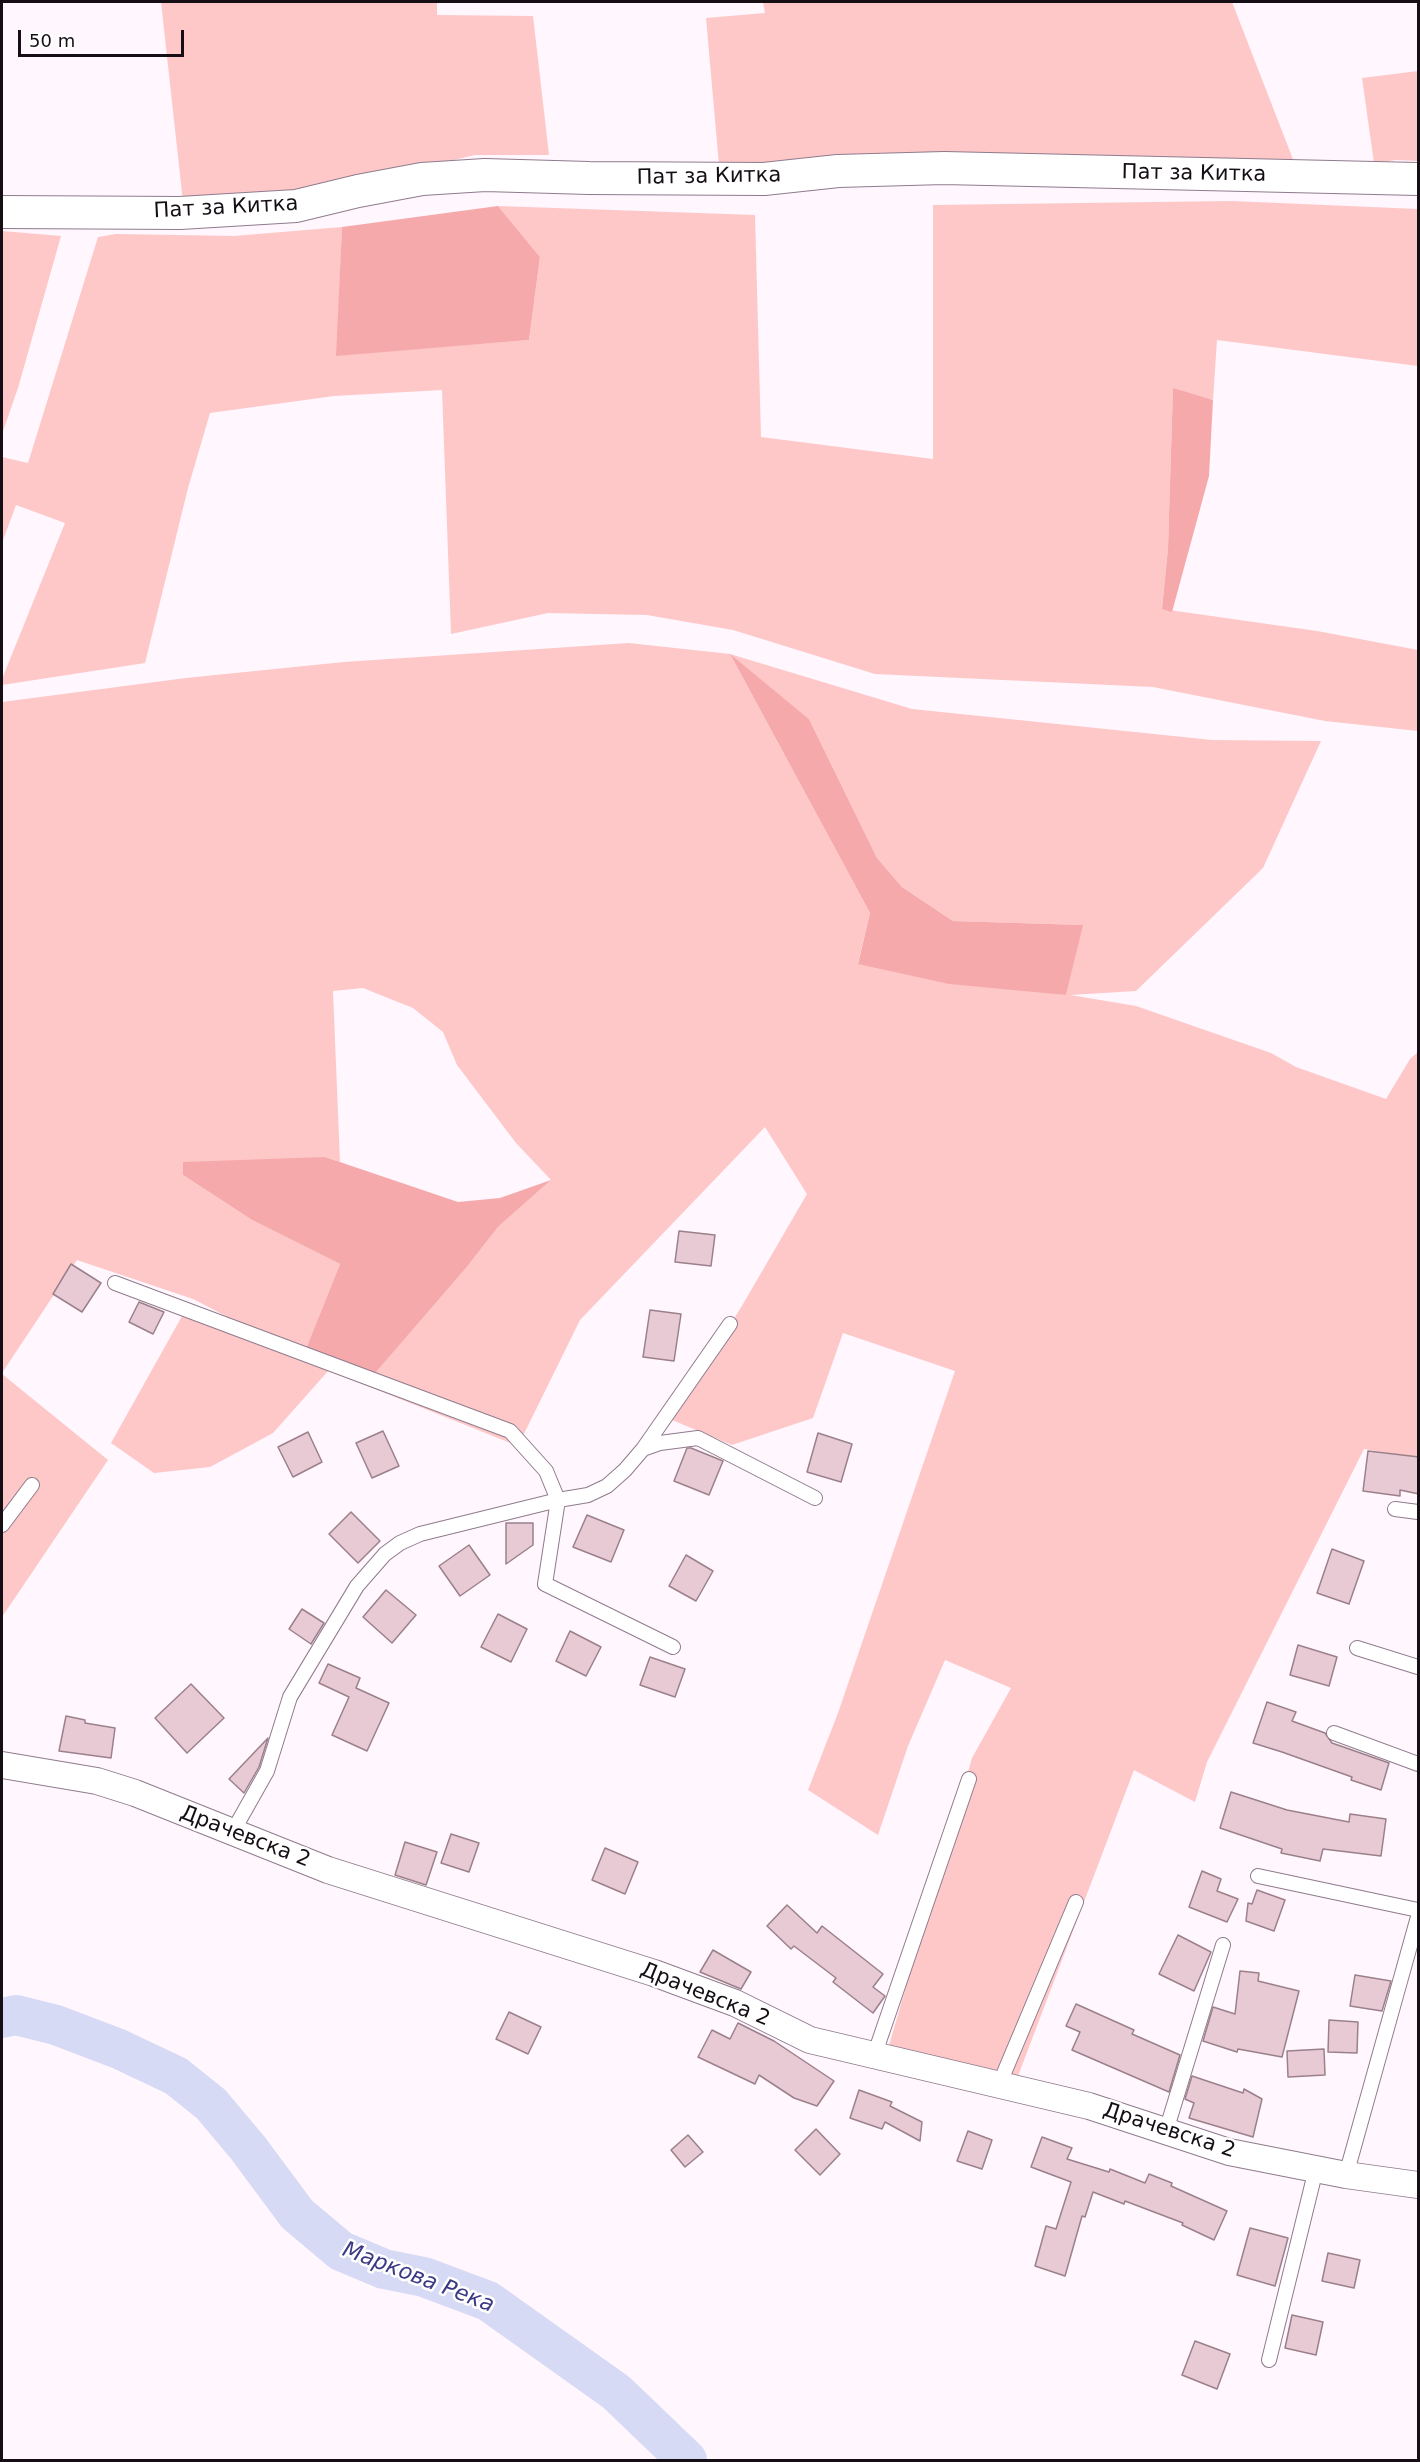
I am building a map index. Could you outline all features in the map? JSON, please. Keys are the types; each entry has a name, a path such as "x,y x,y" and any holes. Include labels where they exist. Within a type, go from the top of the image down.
{"street":[{"name":"Пат за Китка","path":"2,212 180,213 296,206 358,190 422,178 485,175 611,179 764,179 838,171 945,168 1419,179"},
{"name":"Драчевска 2","path":"2,1765 97,1781 135,1793 232,1833 361,1880 654,1972 735,2003 810,2040 1089,2106 1229,2152 1346,2175 1419,2185"}],"lane":[{"path":"115,1283 510,1431 546,1471 558,1500 545,1584 673,1647"},
{"path":"232,1833 267,1771 290,1697 357,1586 385,1554 400,1543 420,1534 558,1500 588,1495 608,1486 643,1449 730,1324"},
{"path":"643,1449 660,1443 698,1438 815,1498"},
{"path":"2,1525 32,1485"},
{"path":"1395,1509 1419,1512"},
{"path":"1357,1648 1419,1667"},
{"path":"1334,1733 1419,1764"},
{"path":"874,2056 969,1779"},
{"path":"1258,1876 1419,1910"},
{"path":"999,2085 1077,1902"},
{"path":"1346,2175 1419,1917"},
{"path":"1166,2131 1223,1945"},
{"path":"1269,2360 1316,2169"}],"shaded area":[{"path":"161,2 437,2 437,15 533,16 549,155 475,155 358,183 183,202"},
{"path":"763,2 1232,2 1296,167 719,165 706,18 765,13"},
{"path":"1418,71 1418,161 1396,160 1374,163 1362,78"},
{"path":"1231,201 1418,209 1418,366 1217,340 1213,400 1173,389 1168,548 1162,609 1317,631 1418,650 1418,731 1325,721 1153,687 875,674 733,630 647,615 548,613 451,634 442,390 334,396 210,413 188,488 145,663 2,685 2,679 65,523 16,505 2,543 2,457 28,463 98,237 116,234 234,236 342,227 337,355 529,340 540,257 498,206 755,215 761,437 933,459 933,205"},
{"path":"498,206 540,257 529,340 336,356 342,227"},
{"path":"2,231 61,236 18,388 2,434"},
{"path":"1173,388 1213,400 1209,476 1172,612 1162,609 1168,548"},
{"path":"629,643 730,654 912,709 1212,740 1321,741 1263,868 1136,991 1070,995 1136,1006 1271,1053 1296,1067 1386,1099 1410,1059 1418,1052 1418,1458 1364,1449 1207,1762 1195,1802 1134,1770 1018,2076 888,2049 972,1758 1011,1688 945,1660 908,1746 878,1835 808,1790 838,1713 955,1371 843,1333 813,1418 732,1445 672,1420 807,1194 765,1127 580,1320 518,1446 365,1385 466,1268 498,1227 551,1180 516,1143 457,1065 443,1032 413,1008 363,988 333,991 340,1162 325,1157 183,1175 252,1220 340,1264 303,1356 193,1299 77,1260 2,1373 2,702 186,678 344,662","holes":["731,656 809,719 877,858 902,887 953,921 1082,925 1066,995 858,963 870,913"]},
{"path":"730,654 809,719 877,858 902,887 953,921 1083,925 1066,995 949,984 858,964 870,913"},
{"path":"325,1157 458,1202 500,1198 551,1180 498,1227 466,1268 365,1385 303,1356 340,1264 252,1220 183,1175 183,1162"},
{"path":"186,1309 329,1370 273,1433 210,1467 154,1473 111,1443"},
{"path":"2,1374 108,1460 2,1617"}],"building":[{"path":"679,1231 715,1235 711,1266 675,1262"},
{"path":"71,1264 101,1283 82,1312 53,1294"},
{"path":"139,1302 164,1312 153,1334 129,1322"},
{"path":"650,1310 681,1314 674,1361 643,1357"},
{"path":"383,1431 399,1466 372,1478 356,1443"},
{"path":"308,1432 322,1462 293,1477 278,1447"},
{"path":"818,1433 852,1444 841,1482 807,1472"},
{"path":"687,1448 723,1461 709,1495 674,1481"},
{"path":"1368,1451 1419,1457 1419,1494 1400,1490 1400,1496 1363,1491"},
{"path":"351,1512 380,1541 358,1563 329,1534"},
{"path":"587,1515 624,1530 611,1562 573,1547"},
{"path":"506,1523 533,1523 533,1545 506,1564"},
{"path":"469,1545 490,1575 460,1596 439,1566"},
{"path":"1332,1549 1364,1561 1349,1604 1317,1593"},
{"path":"686,1555 713,1571 696,1601 669,1586"},
{"path":"386,1590 416,1615 392,1643 363,1617"},
{"path":"302,1609 324,1623 311,1644 289,1629"},
{"path":"498,1614 527,1629 511,1662 481,1647"},
{"path":"570,1631 601,1647 586,1676 556,1661"},
{"path":"1298,1645 1337,1657 1329,1686 1290,1675"},
{"path":"650,1657 685,1669 675,1697 640,1685"},
{"path":"328,1664 360,1678 356,1688 389,1703 367,1751 332,1735 349,1697 319,1683"},
{"path":"191,1684 224,1718 187,1753 155,1718"},
{"path":"1267,1702 1296,1712 1292,1721 1325,1733 1332,1743 1389,1763 1381,1790 1351,1780 1352,1777 1253,1743"},
{"path":"66,1716 85,1720 85,1723 115,1728 111,1758 59,1751"},
{"path":"268,1738 259,1767 244,1793 229,1779"},
{"path":"1231,1792 1287,1810 1349,1822 1350,1814 1386,1819 1381,1856 1323,1849 1320,1861 1281,1853 1282,1849 1220,1828"},
{"path":"451,1834 479,1843 469,1872 441,1863"},
{"path":"405,1842 437,1852 426,1885 395,1875"},
{"path":"605,1848 638,1862 625,1894 592,1880"},
{"path":"1202,1871 1221,1879 1217,1891 1238,1899 1227,1922 1189,1907"},
{"path":"1257,1890 1285,1900 1274,1931 1246,1921 1248,1903 1252,1904"},
{"path":"787,1905 817,1933 822,1926 883,1974 873,1987 885,1996 873,2013 833,1982 836,1978 794,1946 791,1949 767,1926"},
{"path":"1178,1935 1211,1952 1194,1991 1159,1974"},
{"path":"713,1950 751,1972 741,1989 700,1972"},
{"path":"1240,1971 1259,1973 1258,1981 1299,1991 1282,2057 1238,2049 1237,2052 1203,2041 1213,2007 1235,2014"},
{"path":"1355,1975 1391,1981 1382,2011 1350,2006"},
{"path":"1076,2004 1134,2030 1132,2034 1180,2055 1169,2092 1072,2050 1080,2032 1066,2026"},
{"path":"509,2012 541,2027 528,2054 496,2039"},
{"path":"1329,2020 1358,2022 1357,2053 1328,2052"},
{"path":"738,2023 774,2041 834,2081 817,2106 794,2098 759,2075 755,2084 698,2057 712,2030 730,2039"},
{"path":"1324,2049 1325,2075 1288,2077 1287,2051"},
{"path":"1192,2076 1243,2093 1244,2089 1262,2099 1253,2137 1189,2118 1194,2103 1185,2099"},
{"path":"859,2090 892,2102 890,2106 922,2122 920,2141 885,2122 882,2129 850,2118"},
{"path":"816,2129 840,2154 820,2175 795,2150"},
{"path":"968,2131 992,2140 982,2169 957,2161"},
{"path":"688,2135 703,2152 685,2167 671,2150"},
{"path":"1042,2137 1072,2148 1067,2159 1109,2172 1110,2169 1145,2183 1149,2174 1227,2211 1214,2240 1182,2225 1183,2223 1125,2201 1124,2204 1093,2192 1085,2217 1082,2216 1065,2276 1035,2266 1046,2226 1056,2229 1071,2182 1031,2167"},
{"path":"1250,2228 1288,2238 1275,2286 1237,2275"},
{"path":"1328,2253 1360,2260 1354,2288 1322,2281"},
{"path":"1292,2315 1323,2322 1316,2355 1285,2348"},
{"path":"1195,2341 1230,2354 1217,2389 1182,2375"}],"waterway":[{"name":"Маркова Река","path":"2,2018 16,2015 56,2025 119,2049 176,2076 211,2104 248,2148 297,2214 341,2251 384,2269 424,2277 488,2301 616,2392 687,2460"}]}
